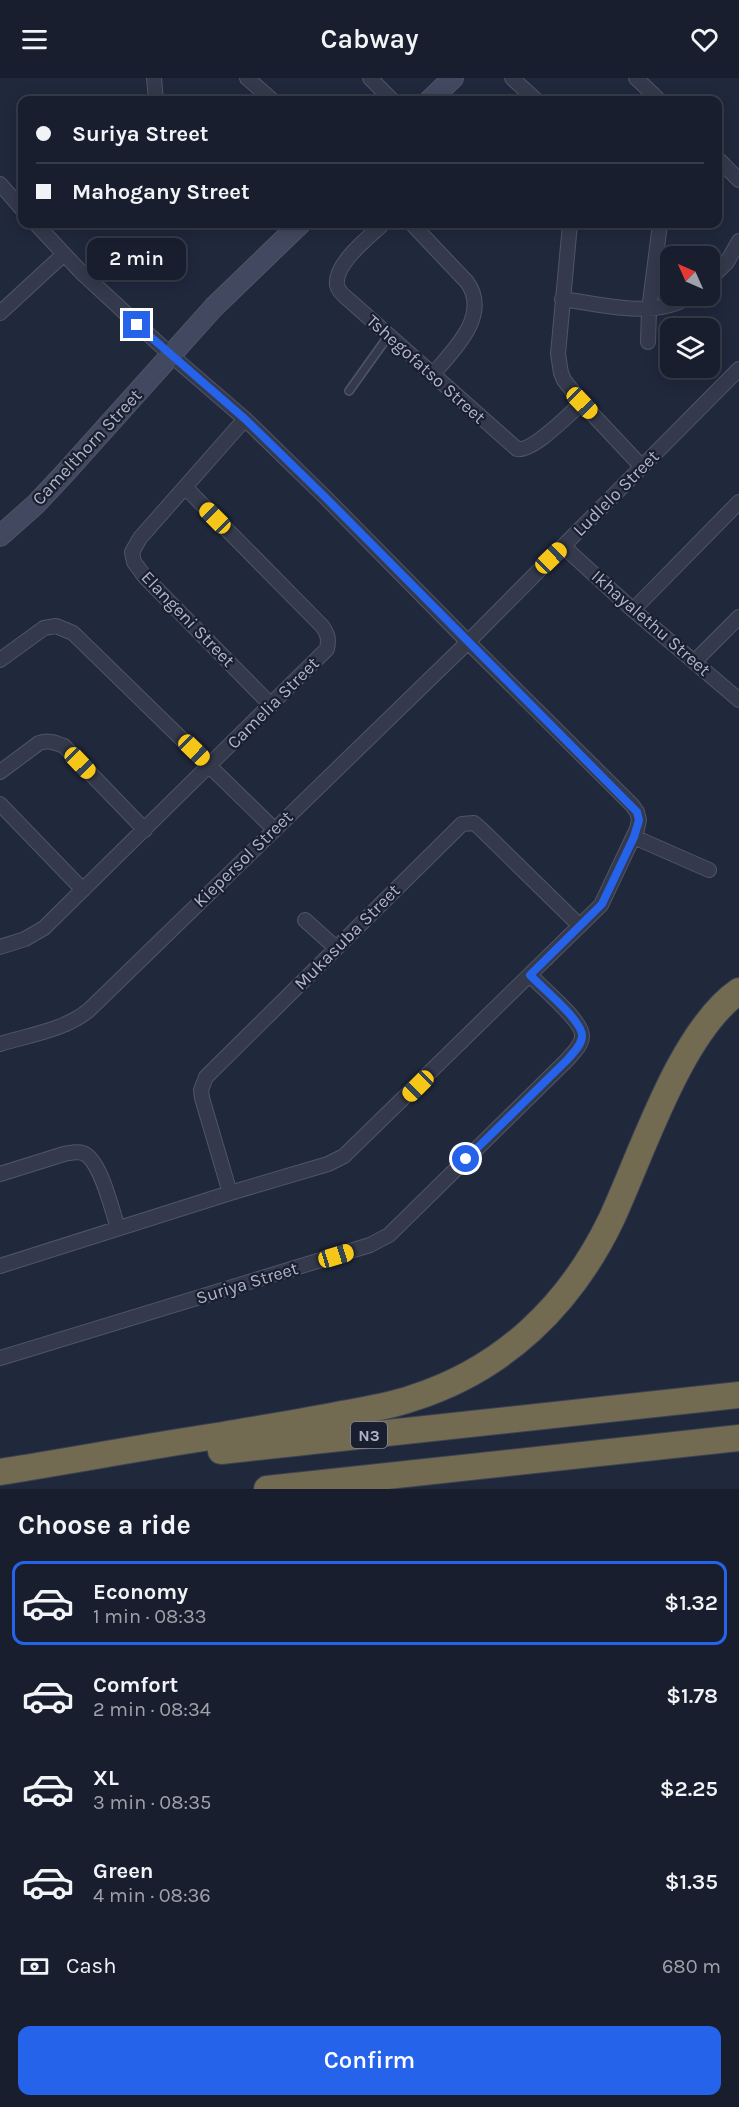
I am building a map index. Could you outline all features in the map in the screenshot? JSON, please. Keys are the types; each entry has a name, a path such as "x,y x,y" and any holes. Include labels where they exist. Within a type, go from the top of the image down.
{"highway":[{"path":"0,1474 389,1405 415,1398 447,1385 489,1363 522,1338 548,1314 582,1272 610,1221 685,1057 707,1022 739,991"},
{"name":"N3","path":"0,1474 739,1395"},
{"path":"267,1489 739,1438"}],"street":[{"path":"154,78 156,96"},
{"path":"248,78 268,96"},
{"path":"370,78 388,96"},
{"path":"434,96 453,78"},
{"path":"636,78 655,96"},
{"path":"521,81 533,96"},
{"path":"722,163 739,180"},
{"path":"0,184 18,204"},
{"path":"0,1266 328,1164 344,1156 602,904 634,837 639,820 632,805 325,497 245,419 103,294 40,228"},
{"name":"Camelthorn Street","path":"0,536 65,473 235,285 296,228"},
{"name":"Tshegofatso Street","path":"379,228 341,266 337,284 341,293 517,449 522,450 534,444 582,403"},
{"path":"416,228 467,282 473,298 470,328 433,374"},
{"path":"566,228 559,363 564,380 582,403 642,467"},
{"path":"648,342 649,310 659,228"},
{"path":"720,269 727,262 739,241"},
{"path":"0,313 64,254"},
{"path":"562,299 649,310 669,306"},
{"name":"Ludlelo Street","path":"468,642 739,369"},
{"name":"Elangeni Street","path":"245,419 136,542 132,552 134,562 145,577 271,705"},
{"name":"Camelia Street","path":"0,947 35,934 44,928 327,648 327,633 185,487"},
{"path":"633,610 739,502"},
{"name":"Ikhayalethu Street","path":"563,546 633,610 739,700"},
{"path":"695,661 739,617"},
{"path":"0,660 44,628 56,626 64,628 83,642 274,829"},
{"name":"Kiepersol Street","path":"0,1044 64,1025 82,1016 468,642"},
{"path":"0,772 39,743 46,741 64,746 145,830"},
{"path":"0,804 83,890"},
{"name":"Mukasuba Street","path":"230,1193 202,1098 202,1084 206,1077 462,824 474,823 481,829 579,925"},
{"path":"634,837 709,870"},
{"path":"305,920 336,948"},
{"name":"Suriya Street","path":"0,1358 370,1245 388,1235 567,1060 581,1042 583,1034 576,1022 530,975"},
{"path":"0,1174 64,1154 83,1154 95,1163 117,1228"}],"lane":[{"path":"349,391 389,335"}],"route":[{"path":"137,325 245,419 637,812 639,820 634,837 602,904 530,975 581,1028 583,1034 581,1042 567,1060 466,1159"}]}
